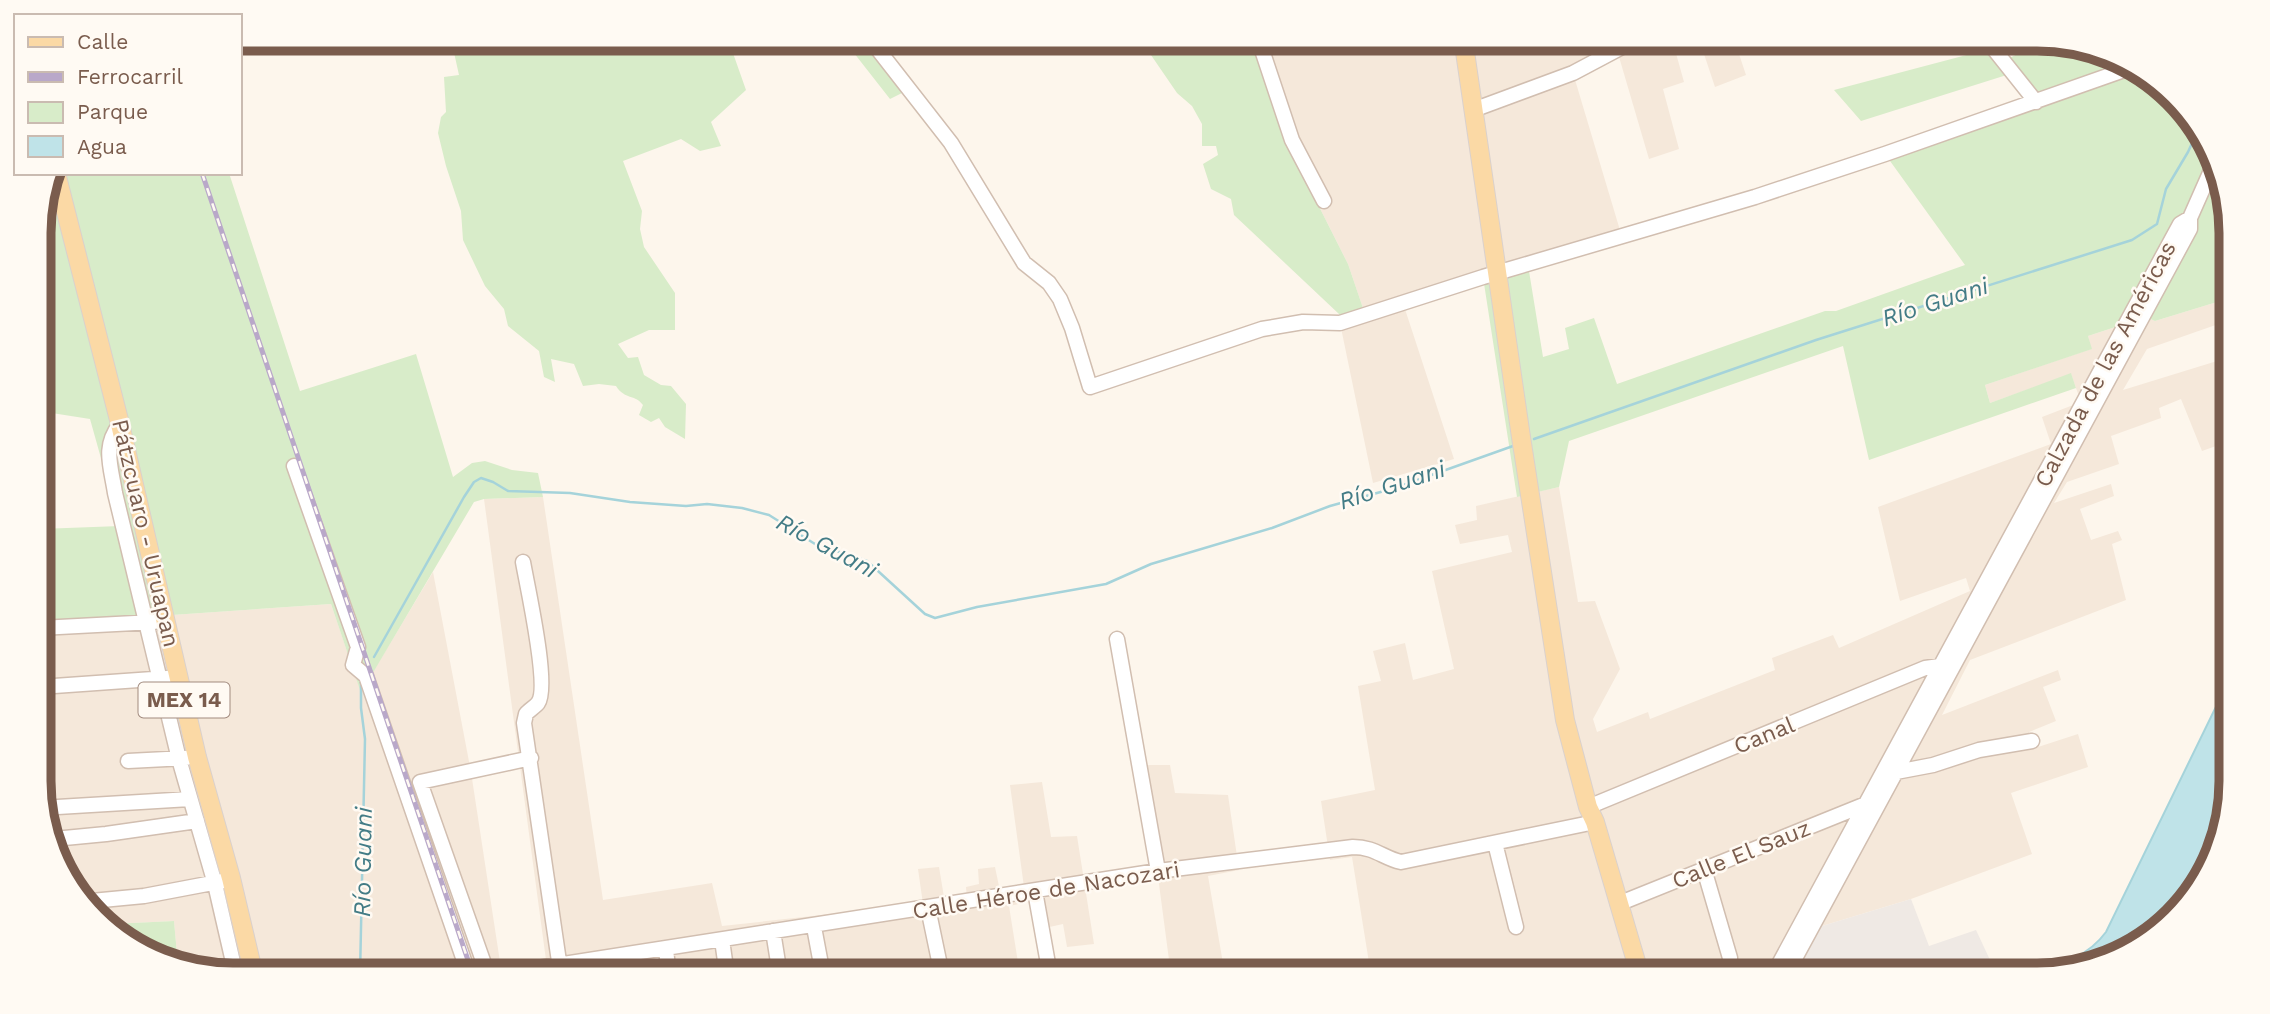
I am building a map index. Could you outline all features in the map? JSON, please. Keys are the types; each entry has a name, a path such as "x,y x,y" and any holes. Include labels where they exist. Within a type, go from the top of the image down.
{"main road":[{"path":"1465,51 1565,720 1636,963"},
{"name":"Pátzcuaro - Uruapan","path":"58,182 120,424 179,677 188,758 223,881 250,963"}],"street":[{"path":"879,51 951,143 1024,263 1049,283 1060,299 1090,387 1262,329 1303,322 1340,323 1755,197 2121,71"},
{"path":"1262,51 1292,140 1324,201"},
{"path":"1473,110 1573,73 1614,51"},
{"path":"1995,51 2036,102"},
{"name":"Calzada de las Américas","path":"1780,963 1869,807 1896,772 1996,574 2109,370 2180,224 2190,218 2209,175"},
{"path":"120,424 111,436 108,452 123,530 160,679 188,758 190,799 223,881 234,963"},
{"path":"294,466 358,647 353,661 361,673 465,963"},
{"path":"523,562 537,637 542,688 538,704 526,714 524,723 560,963"},
{"name":"Calzada de las Américas","path":"1792,963 1869,807 1878,783 1940,666 1996,574"},
{"path":"51,627 166,623"},
{"path":"1117,639 1158,871"},
{"name":"Canal","path":"1592,814 1925,668 1940,666"},
{"path":"51,686 179,677"},
{"path":"1896,772 1933,765 1979,750 2032,741"},
{"path":"128,761 188,758"},
{"name":"Calle Héroe de Nacozari","path":"487,963 420,782 531,758"},
{"path":"53,807 190,799"},
{"name":"Calle El Sauz","path":"1618,904 1869,807"},
{"name":"Calle Héroe de Nacozari","path":"598,963 773,931 814,927 1158,871 1353,847 1373,848 1392,860 1401,862 1494,843 1592,814"},
{"path":"61,838 197,821"},
{"path":"1494,843 1516,927"},
{"path":"1704,869 1730,958"},
{"path":"96,901 144,896 223,881"},
{"path":"1035,891 1047,963"},
{"path":"928,908 939,963"},
{"path":"814,927 821,963"},
{"path":"773,931 777,963"},
{"path":"722,940 725,963"},
{"path":"666,950 668,963"}],"shaded area":[{"path":"1262,51 1615,51 1573,73 1622,237 1403,303 1454,459 1373,483 1340,323 1365,314 1348,264 1290,149"},
{"path":"1617,51 1675,51 1684,82 1663,89 1679,149 1649,159"},
{"path":"1703,51 1738,51 1746,75 1715,87"},
{"path":"2219,301 2219,324 2147,349 2123,390 2219,360 2219,445 2202,451 2181,399 2159,408 2161,418 2111,436 2119,464 2067,482 2054,503 2111,484 2114,496 2080,509 2091,540 2118,531 2122,540 2112,544 2126,600 1970,660 1942,715 2058,670 2061,680 2043,687 2056,721 2029,732 2035,748 2078,734 2088,767 2011,793 2032,854 1911,899 1809,930 1792,963 1369,963 1352,857 1330,860 1321,801 1375,790 1358,686 1381,681 1373,651 1405,643 1413,680 1454,669 1432,571 1512,552 1508,535 1460,544 1455,525 1477,520 1476,506 1559,487 1578,602 1595,601 1620,669 1593,719 1597,732 1648,712 1650,719 1775,670 1772,658 1833,635 1839,648 1970,591 1966,578 1900,601 1878,507 2051,444 2042,417 2081,402 2071,374 1990,403 1985,385 2091,349 2088,336 2146,317 2155,321"},
{"path":"543,497 603,900 712,883 722,926 923,904 918,869 939,867 945,903 967,899 966,887 979,884 978,869 995,867 1000,891 1024,887 1010,785 1042,782 1051,837 1077,836 1094,944 1067,947 1063,924 1045,928 1039,900 1009,906 1018,963 546,963 484,499"},
{"path":"433,572 471,772 500,963 221,963 198,960 177,955 174,921 119,924 88,892 65,851 52,805 51,623 331,604 361,692"},
{"path":"1139,765 1170,765 1175,793 1228,795 1239,870 1208,876 1223,963 1169,963"},
{"path":"1911,899 1929,946 1976,930 1991,963 1792,963 1809,930"}],"green space":[{"path":"454,51 732,51 746,90 711,122 721,146 700,151 681,139 623,161 642,211 640,229 644,247 675,293 675,330 649,330 618,344 628,358 638,357 644,375 661,385 671,386 686,404 685,439 665,427 659,418 651,422 639,415 643,405 616,386 583,386 574,364 551,359 555,382 544,377 539,351 508,326 504,309 485,286 463,240 461,211 438,133 441,117 446,112 444,77 459,75"},
{"path":"852,51 884,51 912,88 890,99"},
{"path":"1148,51 1262,51 1290,149 1348,264 1365,314 1340,323 1339,314 1234,215 1231,199 1211,189 1203,164 1218,155 1216,146 1202,146 1202,124 1192,106 1177,93"},
{"path":"1982,51 1996,51 2004,61 2023,51 2049,51 2084,57 2128,75 2166,104 2195,142 2213,186 2218,209 2219,301 2155,321 2146,317 2088,336 2092,349 1985,385 1990,403 2071,373 2076,388 1869,460 1843,346 1569,441 1559,487 1517,497 1483,277 1528,265 1543,357 1569,349 1565,328 1594,318 1617,384 1965,265 1885,154 2035,102 2013,73 1861,121 1834,90"},
{"path":"60,175 230,175 300,391 416,354 453,477 472,463 485,461 512,470 538,473 543,497 484,499 474,502 361,693 331,604 51,623 51,529 120,526 90,419 51,413 51,221"},
{"path":"174,921 177,955 142,939 119,924"}],"water":[{"path":"2219,701 2219,793 2216,816 2210,839 2195,872 2174,901 2138,932 2095,954 2068,961 2088,950 2106,932"}],"waterway":[{"name":"Río Guani","path":"1534,439 1816,340 2132,240 2157,224 2166,189 2194,140"},
{"name":"Río Guani","path":"374,657 464,497 474,482 481,478 508,491 570,493 630,502 686,506 707,504 742,508 769,515 815,544 867,561 925,614 935,618 977,607 1106,584 1151,564 1272,528 1330,506 1395,488 1513,446"},
{"name":"Río Guani","path":"360,963 365,739 361,682"}],"railway":[{"path":"203,175 469,963"}]}
